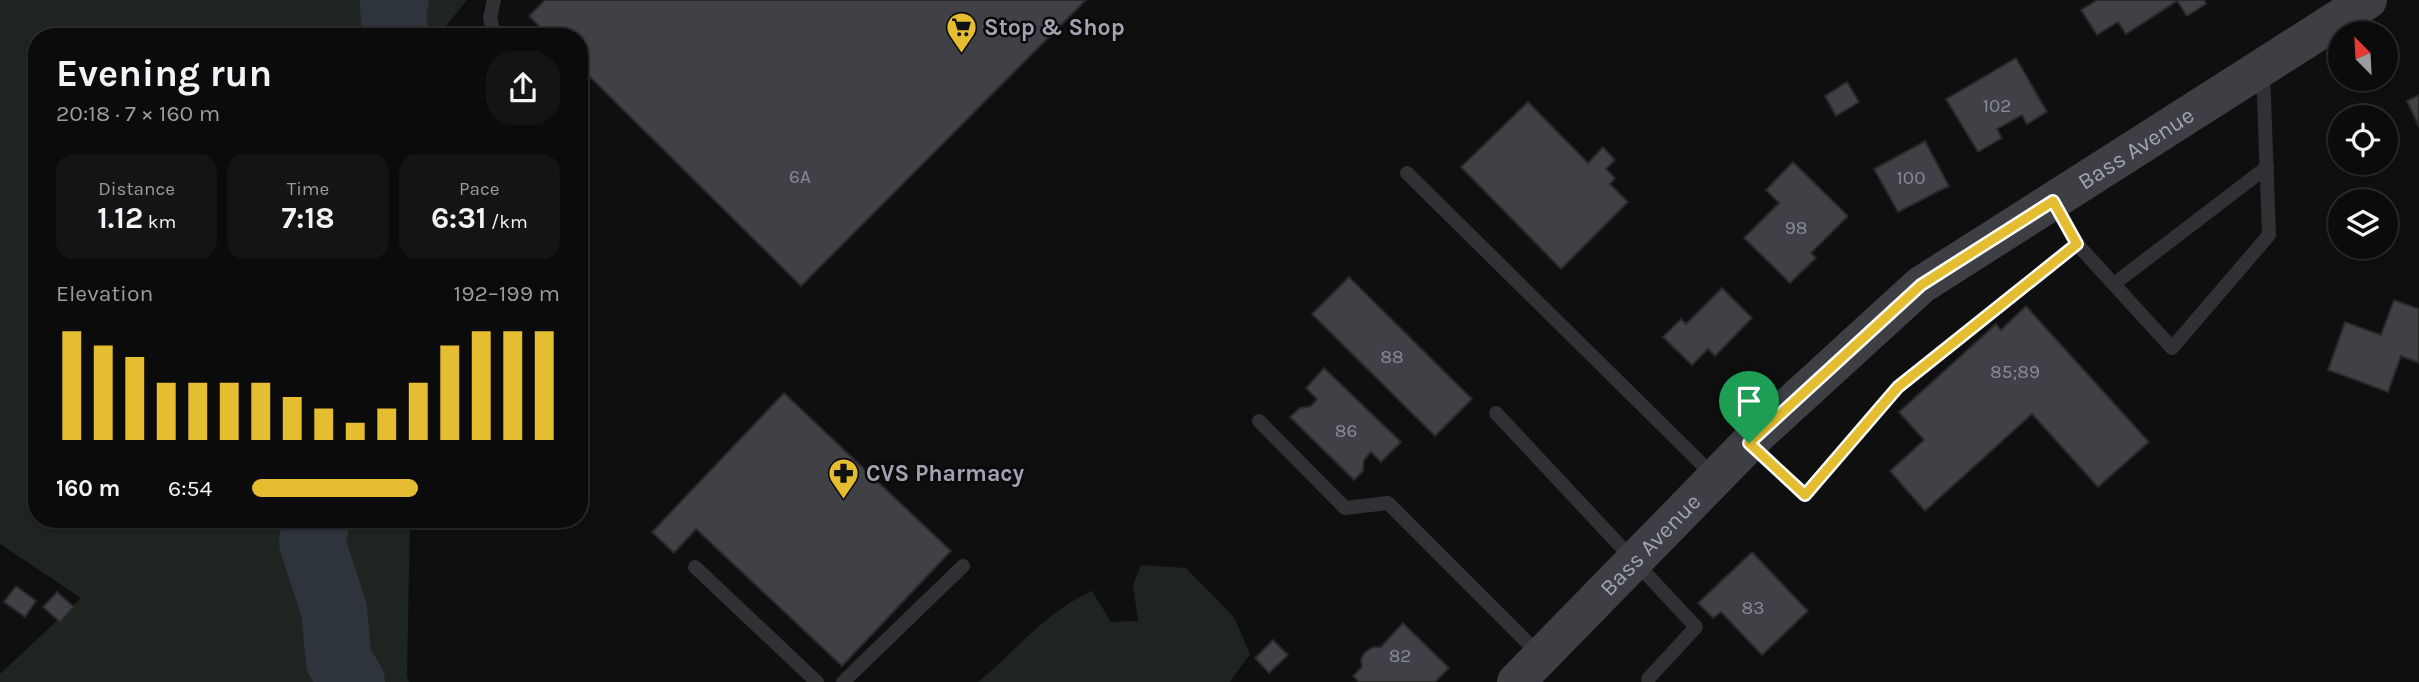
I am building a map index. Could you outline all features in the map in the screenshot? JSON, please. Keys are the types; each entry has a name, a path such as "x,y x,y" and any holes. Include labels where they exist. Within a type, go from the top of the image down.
{"main road":[{"name":"Bass Avenue","path":"1528,669 1749,443 1921,285 2368,0"}],"lane":[{"path":"493,28 490,18 494,0"},
{"path":"2053,201 2077,244 2172,348 2269,236 2263,68"},
{"path":"2114,284 2267,167"},
{"path":"1407,173 1716,478"},
{"path":"1749,443 1805,495 1898,387 2077,244"},
{"path":"1496,412 1696,627 1648,679"},
{"path":"1259,421 1345,508 1388,503 1528,669"},
{"path":"843,682 963,566"},
{"path":"695,567 817,682"}],"shaded area":[{"path":"0,0 467,0 444,28 28,28 28,528 410,528 409,682 0,682 0,674 81,598 0,544"},
{"path":"1141,565 1186,568 1234,617 1250,654 1230,682 978,682 1046,621 1092,591 1111,622 1138,621 1133,585"}],"building":[{"path":"545,0 1086,0 801,286 588,75 588,28 541,28 529,16"},
{"path":"2097,0 2204,0 2206,4 2187,16 2177,1 2126,34 2118,22 2097,35 2081,10"},
{"path":"2016,58 2047,112 2027,124 2022,115 1997,129 2002,138 1978,152 1946,99"},
{"path":"1847,82 1859,102 1836,116 1825,96"},
{"path":"2419,95 2419,127 2407,101"},
{"path":"1528,102 1588,163 1603,147 1615,160 1606,169 1615,178 1610,184 1628,202 1561,269 1461,167"},
{"path":"1925,141 1949,186 1898,212 1874,169"},
{"path":"1793,162 1848,216 1811,253 1816,258 1790,283 1744,238 1779,203 1766,190"},
{"path":"1349,277 1472,399 1435,436 1312,314"},
{"path":"1722,288 1752,318 1715,356 1708,349 1692,365 1663,337 1681,319 1686,324"},
{"path":"2394,300 2419,309 2419,363 2401,356 2388,392 2328,370 2345,322 2381,335"},
{"path":"2026,306 2149,442 2098,487 2032,414 1925,511 1890,471 1924,440 1899,412 1996,324 2001,330"},
{"path":"1324,368 1401,442 1381,462 1371,452 1364,460 1363,471 1354,480 1290,417 1300,408 1311,406 1317,399 1306,388"},
{"path":"784,393 951,551 842,666 696,529 674,553 652,532"},
{"path":"1752,552 1808,611 1762,655 1721,612 1713,618 1698,603"},
{"path":"16,586 36,601 25,617 4,602"},
{"path":"57,592 74,607 60,622 43,607"},
{"path":"1403,623 1449,668 1435,682 1359,682 1353,676 1362,667 1361,659 1365,652 1373,647 1381,647"},
{"path":"1273,640 1288,655 1269,673 1255,658"}],"waterway":[{"path":"394,28 393,6 396,0"},
{"path":"315,528 312,542 334,610 339,661 352,682"}],"place":[{"name":"Stop & Shop","path":"961,54"},
{"name":"CVS Pharmacy","path":"843,500"}],"route":[{"path":"2053,201 2077,244 1898,387 1805,495 1749,443 1921,285 2053,201"}]}
